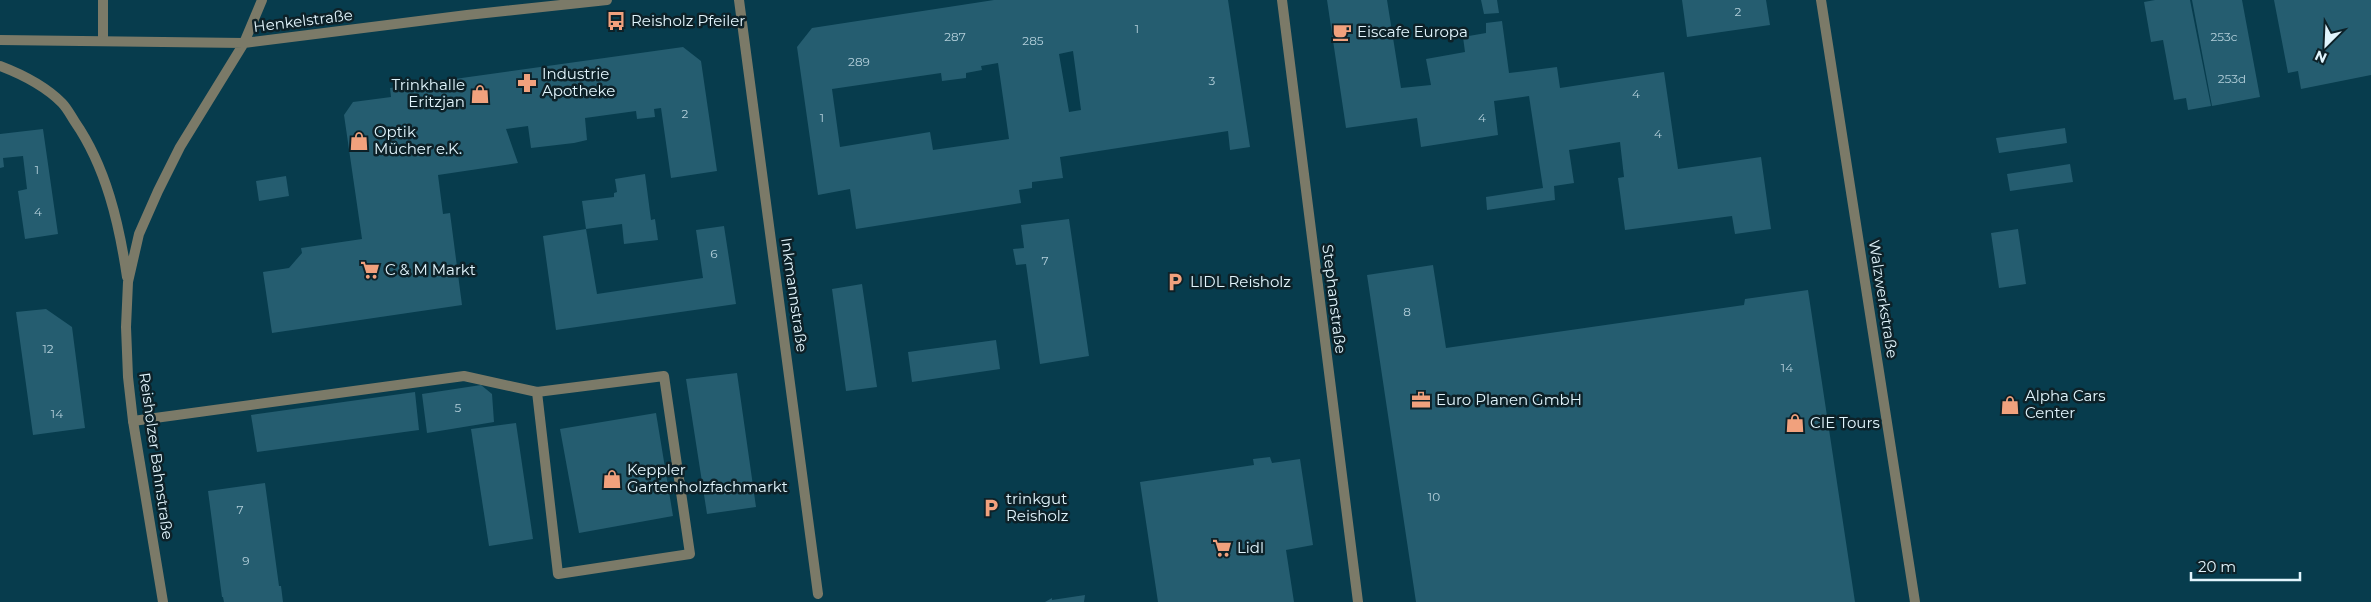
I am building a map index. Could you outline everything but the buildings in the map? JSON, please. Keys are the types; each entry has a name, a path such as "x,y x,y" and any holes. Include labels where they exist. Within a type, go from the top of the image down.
{"street":[{"path":"103,0 103,40"},
{"name":"Reisholzer Bahnstraße","path":"164,602 133,421 126,327 128,282 139,234 158,191 180,147 244,43 262,0"},
{"name":"Henkelstraße","path":"0,40 244,43 560,2 607,0"},
{"name":"Inkmannstraße","path":"739,0 818,594"},
{"name":"Stephanstraße","path":"1282,0 1358,602"},
{"name":"Walzwerkstraße","path":"1821,0 1915,602"},
{"path":"0,66 19,74 62,104 84,135 106,186 120,230 128,282"},
{"path":"133,421 464,376 537,392 664,376 690,554 558,574 537,392"}],"place":[{"name":"Reisholz Pfeiler","path":"616,21"},
{"name":"Eiscafe Europa","path":"1342,32"},
{"name":"Industrie Apotheke","path":"527,83"},
{"name":"Trinkhalle Eritzjan","path":"480,94"},
{"name":"Optik Mücher e.K.","path":"359,141"},
{"name":"C & M Markt","path":"370,270"},
{"name":"LIDL Reisholz","path":"1175,282"},
{"name":"Euro Planen GmbH","path":"1421,400"},
{"name":"Alpha Cars Center","path":"2010,405"},
{"name":"CIE Tours","path":"1795,423"},
{"name":"Keppler Gartenholzfachmarkt","path":"612,479"},
{"name":"trinkgut Reisholz","path":"991,508"},
{"name":"Lidl","path":"1222,548"}]}
